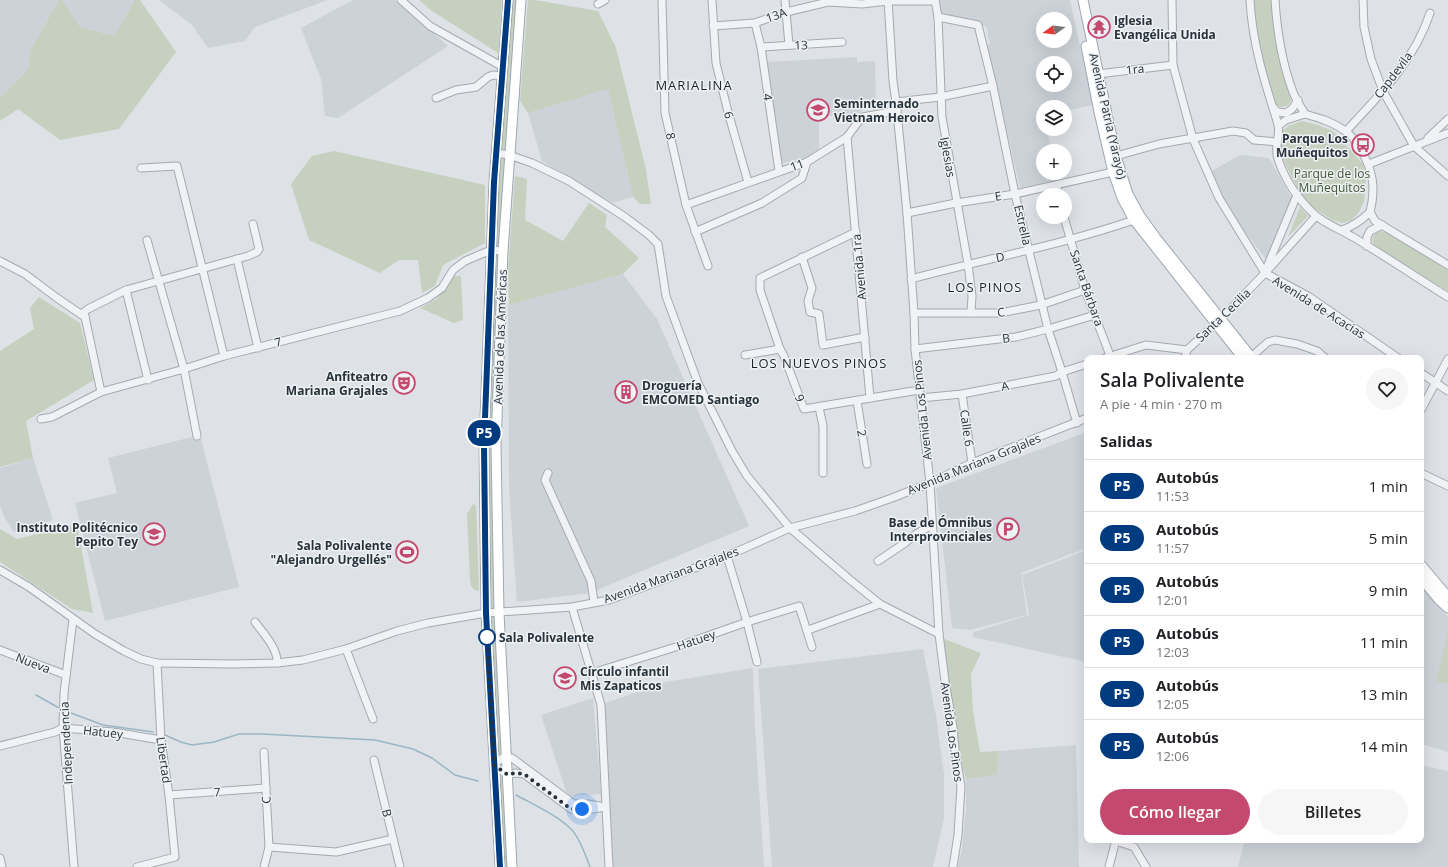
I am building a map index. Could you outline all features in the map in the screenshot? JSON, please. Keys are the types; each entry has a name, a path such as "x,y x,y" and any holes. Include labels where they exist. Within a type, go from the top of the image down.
{"main road":[{"name":"Avenida de las Américas","path":"500,867 486,613 484,445 496,153 508,0"},
{"name":"Avenida de las Américas","path":"512,867 499,613 496,446 503,251 521,0"},
{"name":"Avenida Patria (Yarayó)","path":"1076,0 1102,111 1113,172 1122,198 1134,220 1219,321"},
{"name":"Avenida Patria (Yarayó)","path":"1083,0 1098,74 1102,111 1128,194 1140,216 1156,238 1246,355"},
{"path":"1424,569 1448,597"},
{"path":"1424,582 1439,600 1448,608"}],"street":[{"path":"401,0 430,26 503,67"},
{"name":"8","path":"662,0 665,112 686,205 708,266"},
{"name":"6","path":"712,0 716,63 748,182"},
{"path":"785,0 789,46"},
{"name":"Avenida de Acacias","path":"1172,0 1172,65 1193,139 1219,198 1265,273 1308,296 1394,355"},
{"path":"1250,0 1251,15 1262,73 1278,126 1276,150 1278,161 1297,195 1316,216 1342,230 1448,296"},
{"path":"1275,0 1277,24 1286,68 1294,93 1305,114"},
{"path":"1363,0 1364,27 1371,59 1383,91 1414,146 1448,176"},
{"name":"13A","path":"713,26 755,23 786,12 829,1 862,4 888,1"},
{"path":"888,1 935,1"},
{"name":"Avenida Los Pinos","path":"888,1 893,81 907,213 915,349 930,483 939,634 961,786 958,835 953,867"},
{"name":"Iglesias","path":"935,1 938,18 942,117 968,264 972,296 971,313"},
{"name":"Capdevila","path":"1346,131 1383,91 1405,63 1424,30 1430,13"},
{"name":"Estrella","path":"938,18 978,25 993,86 1015,194 1041,305 1077,423"},
{"name":"4","path":"755,23 779,171"},
{"name":"13","path":"760,47 842,42"},
{"name":"1ra","path":"1098,74 1172,65"},
{"path":"436,98 456,90 476,87 492,75 502,76"},
{"path":"896,102 940,97 993,86"},
{"path":"1271,105 1278,112 1286,113 1292,109 1298,100"},
{"name":"11","path":"686,205 807,162 847,137 862,117 896,111"},
{"path":"1278,126 1286,120 1305,114 1323,120 1346,131 1357,144 1369,164 1373,183 1372,204 1370,212 1359,223 1342,230"},
{"path":"1426,141 1448,119"},
{"path":"1116,156 1159,144 1234,131 1246,133 1254,140 1277,142"},
{"path":"1369,164 1448,133"},
{"name":"Avenida 1ra","path":"847,137 870,398"},
{"path":"496,153 510,154 569,181 625,217 658,244 666,296 698,383 732,451 747,476 790,528 849,579 880,604 939,634"},
{"path":"695,232 762,203 802,178 807,162"},
{"path":"141,168 177,166 224,356"},
{"name":"E","path":"907,213 956,203 1015,194 1113,172"},
{"name":"Santa Cecilia","path":"1265,273 1297,195"},
{"path":"1370,212 1375,221 1448,265"},
{"name":"Santa Cecilia","path":"1186,355 1187,350 1219,321 1265,273 1316,216"},
{"name":"D","path":"911,279 1070,240 1134,220"},
{"path":"101,392 84,312 126,290 203,269 257,252 259,249 254,224"},
{"name":"Santa Bárbara","path":"1066,224 1085,290 1108,355"},
{"path":"1367,246 1367,237 1370,231 1382,225"},
{"path":"856,232 802,257 812,288 808,301 810,312 819,314 824,345 865,337"},
{"path":"147,240 160,280 184,369 198,436"},
{"name":"7","path":"41,419 52,417 101,392 148,380 224,356 407,308 428,298 442,288 453,270 466,261 491,250 503,251"},
{"name":"9","path":"802,257 760,278 760,290 780,349 804,409 919,390"},
{"path":"237,259 258,348"},
{"path":"0,261 25,274 57,298 85,316"},
{"path":"126,290 148,380"},
{"name":"C","path":"914,313 1000,313 1041,305 1085,290"},
{"name":"B","path":"915,349 1016,337 1048,330 1095,315"},
{"path":"1252,355 1268,342 1275,340 1297,344 1317,351 1322,355"},
{"path":"1115,355 1146,345 1187,350"},
{"path":"745,355 780,349"},
{"path":"1424,404 1448,359"},
{"name":"A","path":"920,398 962,394 1056,376 1062,372 1084,365"},
{"path":"1424,375 1448,392"},
{"name":"Calle 6","path":"962,394 972,463"},
{"name":"2","path":"856,401 867,464"},
{"path":"819,407 823,426 823,473"},
{"name":"Avenida Mariana Grajales","path":"0,570 29,587 95,634 141,659 157,663 277,663 303,660 346,649 428,623 486,613 572,607 609,600 727,556 790,528 855,511 892,498 930,483 972,463 1084,420"},
{"path":"548,473 545,480 591,581 594,602"},
{"path":"1424,474 1448,486"},
{"path":"878,561 916,534 932,525"},
{"path":"727,556 747,622 757,662"},
{"path":"812,647 808,630 880,604"},
{"name":"Hatuey","path":"592,673 799,606 808,630"},
{"path":"572,607 601,705 609,867"},
{"name":"Independencia","path":"73,619 66,675 63,728 74,867"},
{"path":"255,622 277,657 277,663"},
{"path":"346,649 373,719"},
{"name":"Nueva","path":"0,650 66,675"},
{"name":"Libertad","path":"137,867 175,857 169,795 161,740 157,663"},
{"name":"Hatuey","path":"0,746 55,732 63,728 113,732 161,740"},
{"name":"C","path":"264,752 269,847 264,867"},
{"path":"506,756 510,756 574,804 588,804 606,807 593,809 571,809 524,774 515,773 507,775 494,765 506,756"},
{"name":"B","path":"374,760 400,867"},
{"name":"7","path":"169,795 266,788"},
{"path":"269,847 336,852 393,839"},
{"path":"1109,867 1115,843"},
{"path":"1122,843 1134,847 1146,867"},
{"path":"0,858 2,867"}],"shaded area":[{"path":"0,0 59,0 30,51 28,69 0,98"},
{"path":"62,0 135,0 114,36 80,27"},
{"path":"159,0 328,0 255,27 245,41 208,48 192,25"},
{"path":"353,0 395,0 448,46 338,118 325,116 321,79 301,28"},
{"path":"940,0 1070,0 1093,105 1072,110 1072,100 1036,100 1036,136 1048,136 1050,144 1036,144 1036,180 1057,181 1020,188 987,45 990,44 986,26 941,14"},
{"name":"Seminternado Vietnam Heroico","path":"857,57 857,62 875,61 876,102 867,106 857,115 819,116 819,149 810,156 780,164 766,62"},
{"path":"608,89 633,197 612,203 542,161 528,113"},
{"path":"1240,155 1269,158 1292,199 1268,262 1232,215 1222,199 1210,172"},
{"path":"623,274 657,319 749,526 590,593 517,602 509,489 508,305"},
{"path":"1084,433 1084,549 1021,573 1027,615 970,630 952,628 936,488"},
{"name":"Instituto Politécnico Pepito Tey","path":"200,435 239,587 105,621 75,503 117,493 108,458"},
{"path":"33,458 53,520 14,532 4,517 0,505 0,468"},
{"path":"1084,551 1084,661 973,637 974,632 1029,615 1022,575"},
{"path":"1424,589 1448,617 1448,752 1424,745"},
{"path":"923,649 936,716 944,774 944,818 933,867 772,867 758,669"},
{"path":"753,668 755,727 764,867 613,867 603,704 665,682"},
{"path":"593,698 601,794 570,796 566,791 541,715"},
{"path":"1076,745 1079,867 958,867 962,850 966,807 966,779 997,775 999,751"},
{"path":"1424,766 1448,771 1448,867 1238,867 1244,843 1424,843"}],"green space":[{"path":"59,0 62,0 80,27 114,36 135,0 140,0 176,52 119,129 60,140 18,109 0,121 0,98 28,69 30,51"},
{"path":"419,0 502,0 498,53 432,11"},
{"path":"512,0 517,0 506,152 499,151"},
{"path":"528,0 598,11 616,48 646,170 651,204 640,204 633,197 608,89 528,113 520,101"},
{"path":"1253,0 1271,0 1274,28 1282,66 1291,94 1291,101 1284,107 1280,107 1274,103 1272,97 1259,46"},
{"name":"Parque de los Muñequitos","path":"1302,121 1333,131 1363,164 1366,180 1364,201 1359,212 1352,220 1343,223 1332,220 1311,206 1301,195 1279,152 1282,132 1288,126"},
{"path":"334,151 485,185 485,243 443,265 435,286 422,293 418,260 399,260 380,273 309,240 291,184 312,156"},
{"path":"499,157 505,157 500,248 494,248"},
{"path":"515,176 527,179 525,220 563,241 589,203 607,215 605,227 639,258 623,274 509,305 508,270"},
{"path":"1300,207 1308,216 1288,237"},
{"path":"1381,231 1387,233 1448,270 1448,291 1376,248 1373,243 1373,238 1374,235"},
{"path":"494,252 499,252 495,609 489,610 487,466"},
{"path":"453,276 461,276 463,320 454,323 420,308 437,299"},
{"path":"39,297 80,323 94,380 26,421 33,458 0,467 0,351 34,329 30,308"},
{"path":"473,504 476,505 479,591 475,590 471,586 470,581 467,514"},
{"path":"77,524 93,613 72,609 0,562 0,529 17,539"},
{"path":"490,617 495,617 502,755 497,759"},
{"path":"1448,633 1448,684 1436,681"},
{"path":"944,639 981,653 971,674 973,711 980,752 999,751 997,775 966,779 962,765 949,684"},
{"path":"497,771 503,775 508,867 503,867"}],"waterway":[{"path":"36,695 59,708"},
{"path":"71,713 103,725 153,732"},
{"path":"165,735 192,745 214,742 239,734 375,740 413,749 432,758 455,775 478,781"},
{"path":"516,795 552,815 572,830 585,853 590,867"}],"bus line":[{"name":"P5","path":"500,867 486,613 484,445 494,182 508,0"}],"place":[{"name":"Iglesia Evangélica Unida","path":"1099,27"},
{"name":"Seminternado Vietnam Heroico","path":"818,110"},
{"name":"Parque Los Muñequitos","path":"1363,145"},
{"name":"Anfiteatro Mariana Grajales","path":"404,383"},
{"name":"Droguería EMCOMED Santiago","path":"626,392"},
{"name":"Base de Ómnibus Interprovinciales","path":"1008,529"},
{"name":"Instituto Politécnico Pepito Tey","path":"154,534"},
{"name":"Sala Polivalente \"Alejandro Urgellés\"","path":"407,552"},
{"name":"Sala Polivalente","path":"487,637"},
{"name":"Círculo infantil Mis Zapaticos","path":"565,678"}],"district":[{"name":"MARIALINA","path":"694,85"},
{"name":"LOS PINOS","path":"985,287"},
{"name":"LOS NUEVOS PINOS","path":"819,363"}],"route":[{"path":"487,637 487,633 494,765 507,775 515,773 524,774 571,809 582,809"}]}
